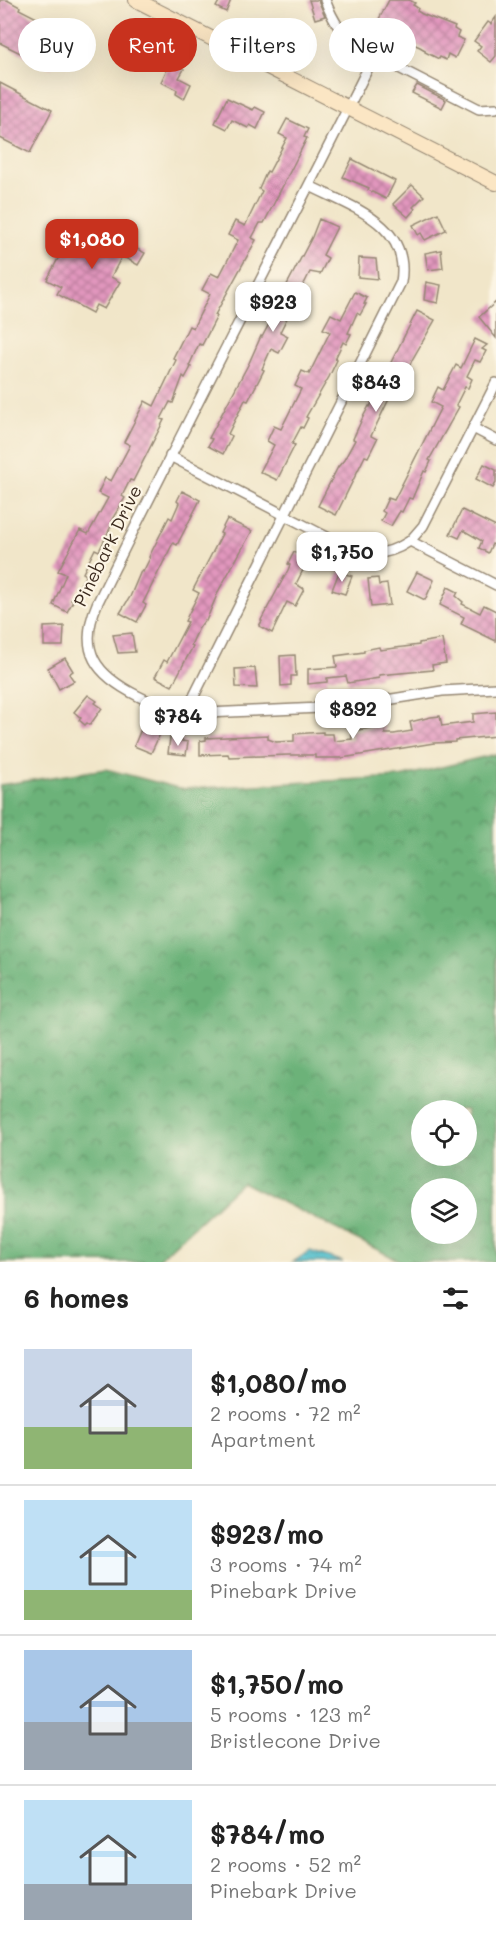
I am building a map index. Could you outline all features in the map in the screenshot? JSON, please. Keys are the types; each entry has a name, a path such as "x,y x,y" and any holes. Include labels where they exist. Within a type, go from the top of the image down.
{"street":[{"path":"136,0 496,183"},
{"path":"325,0 333,18"},
{"name":"Pinebark Drive","path":"366,72 93,612 89,630 90,648 99,669 112,681 160,707 185,714 343,707 442,691 496,688"},
{"path":"406,72 479,109 496,108"},
{"path":"185,714 401,282 403,268 397,243 385,228 369,215 310,186"},
{"path":"170,456 285,516 363,553 387,552 410,541 423,526 496,383"},
{"path":"473,428 496,440"},
{"path":"410,541 496,585"}],"green space":[{"path":"496,754 496,1262 402,1262 242,1182 156,1262 0,1262 0,785 106,769 182,789 400,777"}],"water":[{"path":"310,1251 343,1262 293,1262"}],"building":[{"path":"0,0 7,0 37,18 18,18 18,52 0,43"},
{"path":"220,0 231,0 226,12 216,7"},
{"path":"309,0 318,0 325,16 315,18"},
{"path":"389,0 409,0 415,3 413,5 422,14 455,27 454,29 459,32 457,37 464,40 455,58 448,54 446,60 440,57 439,59 416,45 416,18 380,18"},
{"path":"496,17 496,56 491,62 477,51 481,46 474,41 488,22 491,24"},
{"path":"166,72 182,72 179,78 191,84 184,99 176,94 177,90 161,82"},
{"path":"0,83 52,110 30,153 0,138"},
{"path":"417,85 446,100 442,108 412,93"},
{"path":"227,98 253,110 255,107 265,112 257,129 250,125 248,128 232,120 227,129 215,123"},
{"path":"287,119 308,129 304,137 307,138 264,223 260,223 252,238 256,240 215,315 217,316 202,345 199,344 189,366 191,367 185,378 183,376 173,403 170,402 161,419 164,420 133,481 130,480 122,496 125,498 111,521 113,522 99,551 95,549 83,573 86,575 71,600 73,601 67,612 53,605 66,574 58,571 80,530 88,534 108,498 98,493 105,478 111,481 130,445 124,442 145,401 154,406 176,360 173,358 189,326 193,328 210,294 202,290 211,273 219,277 238,240 228,235 235,221 245,226 262,191 259,189 267,171 269,172 287,138 279,134"},
{"path":"352,159 395,181 386,199 368,190 369,188 343,177"},
{"path":"412,185 424,196 413,207 415,209 408,217 393,204"},
{"path":"438,213 446,230 425,240 421,233 418,235 413,225"},
{"path":"319,219 337,227 323,255 328,258 320,274 310,272 280,332 288,336 279,353 271,349 262,369 264,370 248,401 245,400 228,434 232,436 223,454 208,446 212,439 209,438 276,311 279,300"},
{"path":"93,226 145,253 138,265 122,256 111,277 120,282 104,309 96,305 92,313 57,294 61,287 47,280 63,249 76,255"},
{"path":"441,250 443,268 428,270 425,253"},
{"path":"359,258 376,259 378,279 358,277"},
{"path":"426,282 441,285 438,303 424,300"},
{"path":"355,292 367,298 364,304 366,304 360,315 357,313 348,333 351,334 346,344 343,342 329,377 306,417 308,418 303,428 301,427 292,444 295,445 277,480 260,472 274,445 267,441 274,426 281,429 301,389 295,386 302,371 309,374 330,332 323,329 331,314 341,319"},
{"path":"496,302 496,338 479,317"},
{"path":"417,311 435,320 412,360 396,397 391,395 371,436 377,439 368,457 365,456 336,515 318,506 355,440 353,439 363,417"},
{"path":"475,339 487,345 482,349 486,351 480,362 475,360 467,376 472,379 468,388 465,387 456,405 459,407 429,460 431,461 412,499 409,498 391,526 381,521 385,513 382,511 388,498 394,500 441,407 431,402 438,387 443,390 456,365 461,368"},
{"path":"484,464 496,470 496,483 493,488 476,479"},
{"path":"182,491 200,500 177,545 173,543 143,603 146,605 137,622 120,613 141,571 143,572 169,517 172,519"},
{"path":"462,510 496,527 496,546 492,544 488,553 479,548 482,541 463,530 459,538 450,534"},
{"path":"227,519 252,531 219,590 206,621 199,628 191,645 193,646 172,686 155,677 164,660 167,662 188,622 185,621 199,593 193,590 222,534 220,533"},
{"path":"294,552 308,560 296,584 304,589 295,606 287,602 272,633 259,626 288,570 290,565 288,564"},
{"path":"339,572 352,576 345,594 332,590"},
{"path":"417,572 434,580 425,600 407,591"},
{"path":"378,578 379,585 387,584 390,605 371,607 368,579"},
{"path":"448,587 458,592 456,596 463,602 462,604 480,613 484,605 496,611 496,641 461,624 464,617 440,605"},
{"path":"64,626 63,646 44,646 44,627"},
{"path":"132,633 135,652 118,653 113,635"},
{"path":"442,639 446,663 432,665 433,670 379,675 379,678 348,683 346,676 327,678 327,682 308,684 308,669 337,667 335,656 364,652 364,650 379,647 380,650 419,645 419,643"},
{"path":"295,655 296,676 291,676 291,685 281,686 280,656"},
{"path":"65,658 73,671 69,674 74,681 59,689 48,668"},
{"path":"255,668 257,688 236,687 235,669"},
{"path":"88,695 102,708 90,725 87,723 85,725 74,712"},
{"path":"496,712 496,736 455,740 455,742 434,743 342,758 315,758 315,755 229,757 228,754 200,755 200,741 206,738 268,735 268,739 276,742 294,741 294,734 323,732 323,734 333,734 334,741 352,739 351,731 384,726 385,734 394,734 412,731 410,722 431,717 440,716 442,726 473,722 473,714"},
{"path":"142,727 160,734 151,753 134,746"},
{"path":"170,738 188,742 186,755 168,753"}]}
